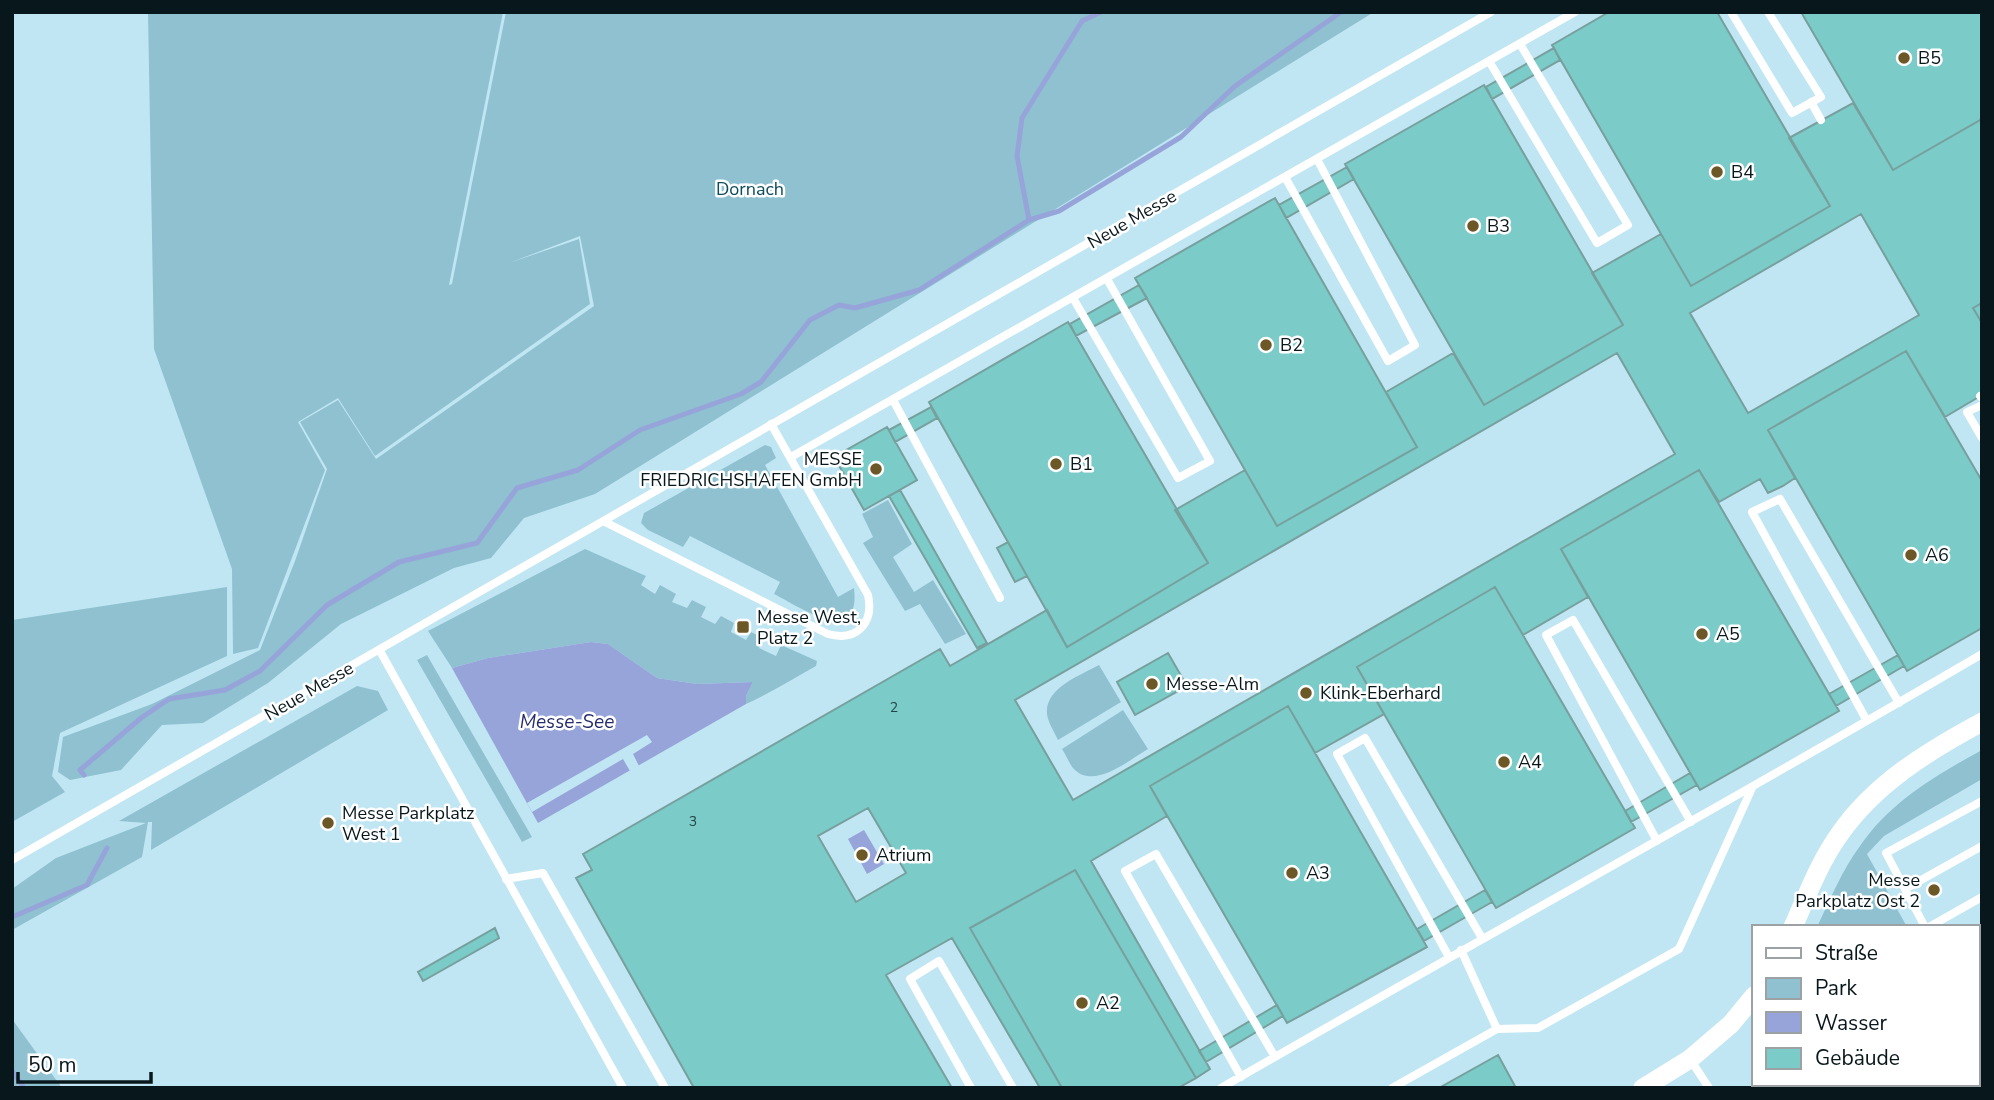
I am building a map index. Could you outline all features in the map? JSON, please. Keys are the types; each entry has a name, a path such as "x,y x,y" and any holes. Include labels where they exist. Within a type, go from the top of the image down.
{"street":[{"path":"1794,925 1818,869 1839,834 1871,797 1917,760 1982,722"},
{"path":"1643,1088 1690,1059 1731,1024 1752,998"}],"lane":[{"name":"Neue Messe","path":"12,860 1491,12"},
{"path":"791,457 1575,12"},
{"path":"1731,12 1792,113 1821,97 1768,12"},
{"path":"1489,61 1597,243 1628,225 1520,44"},
{"path":"1811,103 1821,120"},
{"path":"1285,177 1388,361 1415,345 1317,159"},
{"path":"1073,298 1178,478 1210,461 1107,279"},
{"path":"893,400 1000,598"},
{"path":"1981,400 1968,412 1982,438"},
{"path":"605,522 828,634 838,637 851,635 867,619 871,608 868,595 771,424"},
{"path":"1867,721 1752,512 1780,499 1899,703"},
{"path":"1657,841 1546,635 1573,620 1691,822"},
{"path":"380,650 623,1088"},
{"path":"1224,1087 1482,938 1752,788 1982,654"},
{"path":"1449,957 1337,754 1365,738 1482,938"},
{"path":"1392,1088 1497,1028 1538,1028 1679,949 1752,788"},
{"path":"1926,925 1886,853 1982,801"},
{"path":"1905,889 1982,846"},
{"path":"1241,1077 1125,871 1156,854 1275,1057"},
{"path":"506,878 543,873 665,1088"},
{"path":"1931,925 1982,897"},
{"path":"1461,950 1497,1028"},
{"path":"971,1088 910,979 939,961 1013,1088"},
{"path":"1690,1059 1709,1088"}],"green space":[{"name":"Dornach","path":"148,12 503,12 449,285 452,284 506,12 1374,12 595,494 524,518 491,558 454,568 341,624 268,683 203,723 162,725 121,770 70,780 58,772 63,737 152,704 260,650 327,469 300,422 338,400 376,459 594,306 580,236 509,263 579,239 590,304 375,456 338,398 298,422 325,470 258,648 233,654 232,569 154,349"},
{"path":"765,445 771,447 776,458 765,465 838,597 854,588 854,607 848,617 839,621 813,614 774,594 780,582 690,536 683,547 648,530 641,523 644,513"},
{"path":"888,500 912,544 893,557 914,592 933,580 966,634 945,644 920,604 905,611 863,543 873,537 862,514"},
{"path":"585,549 646,576 641,585 655,594 660,585 676,594 672,602 687,608 692,600 706,607 701,617 715,624 721,616 734,623 731,632 746,640 751,632 763,638 759,648 776,656 781,645 817,661 816,666 746,704 746,696 753,682 697,684 657,678 608,644 591,642 488,658 452,668 428,631"},
{"path":"227,587 227,656 60,733 52,776 65,792 12,822 12,620"},
{"path":"427,655 532,837 522,842 417,660"},
{"path":"1099,665 1121,702 1058,740 1047,716 1052,696 1066,683"},
{"path":"357,686 378,691 388,710 151,850 152,822 148,822 142,857 12,930 12,889 56,858 146,823 119,821"},
{"path":"1123,710 1148,749 1101,775 1081,774 1073,768 1062,749"},
{"path":"1982,750 1982,779 1884,836 1867,854 1906,925 1818,925 1848,865 1872,830 1900,803 1948,769"},
{"path":"12,1019 62,1088 12,1088"}],"water":[{"name":"Messe-See","path":"591,642 608,644 657,678 697,684 753,682 746,696 746,704 538,823 452,668 488,658"},
{"path":"864,830 884,864 867,874 848,839"}],"pier":[{"path":"647,735 652,742 633,754 639,766 630,771 623,759 532,812 527,803"}],"building":[{"name":"B4","path":"1609,12 1717,12 1830,206 1691,286 1552,45"},
{"name":"B5","path":"1801,12 1982,12 1982,119 1893,170"},
{"path":"1554,48 1560,60 1492,99 1486,87"},
{"name":"B3","path":"1484,85 1623,325 1484,405 1345,164"},
{"path":"1853,103 1893,170 1982,119 1982,303 1973,308 1982,323 1982,395 1945,417 1906,351 1768,430 1795,478 1783,486 1768,493 1760,479 1719,502 1699,470 1561,549 1588,597 1523,635 1495,587 1357,667 1384,714 1315,753 1288,706 1150,786 1167,816 1091,861 1210,1069 1196,1078 1075,870 970,928 1062,1088 1040,1088 952,938 886,975 952,1088 694,1088 576,878 592,870 583,854 940,649 950,666 1047,610 1067,647 1208,563 1175,510 1245,470 1277,526 1417,447 1386,392 1453,353 1484,405 1623,325 1592,273 1661,234 1691,286 1830,206 1789,138","holes":["1861,214 1919,315 1748,413 1690,313","1617,353 1675,454 1073,800 1015,700","868,808 906,873 856,902 818,836"]},
{"path":"1347,167 1354,179 1286,218 1279,205"},
{"name":"B2","path":"1275,198 1417,447 1277,526 1135,278"},
{"path":"1139,285 1147,298 1076,336 1070,324"},
{"path":"1982,303 1982,323 1973,308"},
{"name":"B1","path":"1068,322 1208,563 1067,647 929,402"},
{"name":"A6","path":"1906,351 1982,481 1982,628 1907,671 1768,430"},
{"path":"931,407 937,418 895,442 889,430"},
{"name":"MESSE FRIEDRICHSHAFEN GmbH","path":"887,427 917,480 864,510 834,457"},
{"name":"A5","path":"1699,470 1839,711 1700,790 1561,549"},
{"path":"900,490 987,643 977,648 889,496"},
{"path":"1008,542 1027,576 1015,582 997,548"},
{"name":"A4","path":"1495,587 1635,828 1496,908 1357,667"},
{"name":"Messe-Alm","path":"1168,653 1187,686 1135,715 1117,682"},
{"path":"1898,655 1904,666 1836,706 1829,694"},
{"name":"A3","path":"1288,706 1427,947 1287,1023 1150,786"},
{"path":"1690,773 1697,785 1631,822 1625,811"},
{"name":"A2","path":"1075,870 1196,1078 1178,1088 1062,1088 970,928"},
{"path":"1485,890 1492,902 1424,941 1417,929"},
{"path":"495,928 499,938 423,981 418,972"},
{"path":"1277,1005 1283,1016 1206,1062 1199,1051"},
{"path":"1498,1055 1516,1088 1439,1088"}],"waterway":[{"path":"1029,220 1017,156 1022,118 1082,21 1101,12"},
{"path":"84,775 80,770 141,718 169,699 225,690 260,671 327,605 399,562 477,543 517,488 578,470 640,430 741,394 761,382 810,320 839,305 855,308 919,290 1029,220 1059,211 1181,137 1235,86 1341,12"},
{"path":"12,917 87,885 107,848"},
{"path":"12,1071 24,1088"}],"place":[{"name":"B5","path":"1904,58"},
{"name":"B4","path":"1717,172"},
{"name":"B3","path":"1473,226"},
{"name":"B2","path":"1266,345"},
{"name":"B1","path":"1056,464"},
{"name":"MESSE FRIEDRICHSHAFEN GmbH","path":"876,469"},
{"name":"A6","path":"1911,555"},
{"name":"Messe West, Platz 2","path":"743,627"},
{"name":"A5","path":"1702,634"},
{"name":"Messe-Alm","path":"1152,684"},
{"name":"Klink-Eberhard","path":"1306,693"},
{"name":"A4","path":"1504,762"},
{"name":"Messe Parkplatz West 1","path":"328,823"},
{"name":"Atrium","path":"862,855"},
{"name":"A3","path":"1292,873"},
{"name":"Messe Parkplatz Ost 2","path":"1934,890"},
{"name":"A2","path":"1082,1003"}]}
